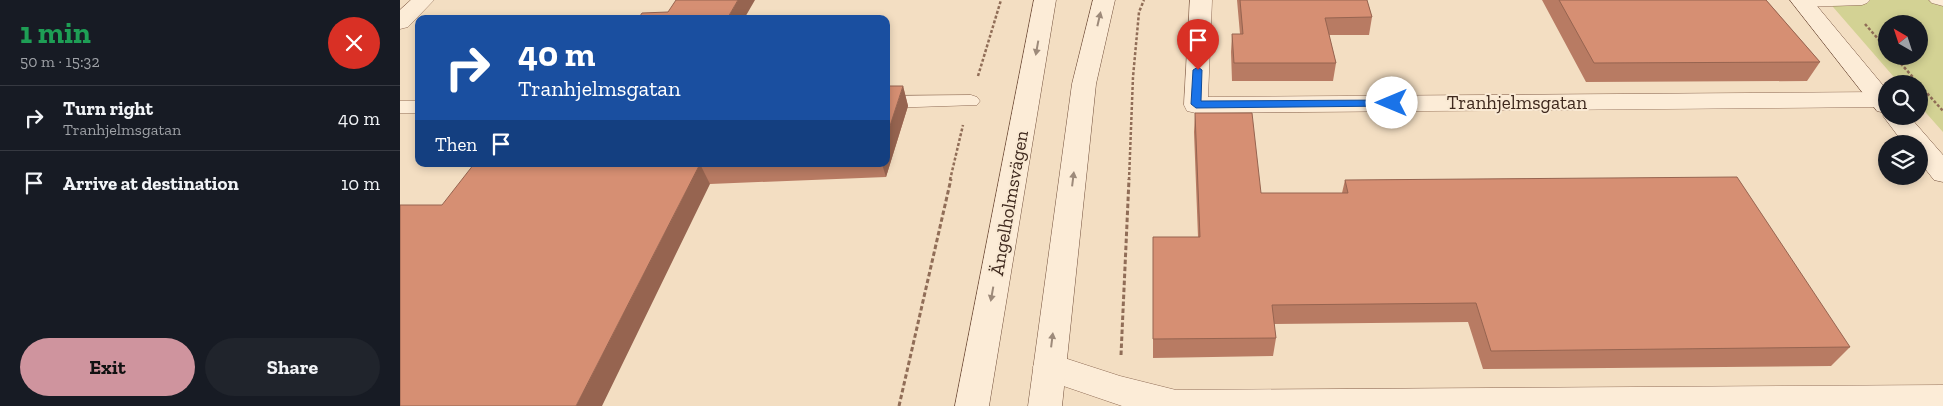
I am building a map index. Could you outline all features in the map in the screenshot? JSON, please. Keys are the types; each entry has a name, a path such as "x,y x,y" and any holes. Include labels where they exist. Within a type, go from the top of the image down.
{"street":[{"path":"400,22 423,0"},
{"name":"Ängelholmsvägen","path":"972,406 1045,0"},
{"path":"1045,406 1084,84 1104,0"},
{"name":"Tranhjelmsgatan","path":"1201,0 1196,104 1878,107"},
{"path":"1801,1 1878,95"},
{"path":"1903,125 1911,135"},
{"path":"1928,156 1943,173"},
{"path":"1049,366 1120,391 1176,405 1943,400"}],"lane":[{"path":"1801,1 1862,0"},
{"path":"1937,0 1943,1"},
{"path":"890,102 971,101"},
{"path":"400,107 415,107"}],"path":[{"path":"899,406 957,144 1001,0"},
{"path":"1120,391 1133,77 1139,12 1144,0"},
{"path":"1902,65 1943,111"}],"shaded area":[{"path":"1827,0 1943,0 1943,132 1928,115 1928,75 1892,75 1883,65 1928,65 1928,15 1878,15 1878,59"}],"building":[{"path":"676,0 738,0 729,15 641,15 642,13 668,12"},
{"path":"1240,0 1367,0 1372,17 1325,18 1336,63 1234,63 1232,34 1243,34"},
{"path":"1559,0 1766,0 1820,62 1594,63"},
{"path":"890,86 903,86 890,126"},
{"path":"1195,113 1252,113 1261,193 1348,193 1345,180 1737,177 1850,347 1491,351 1476,303 1272,305 1276,338 1153,339 1153,237 1200,237"},
{"path":"472,167 698,167 576,406 400,406 400,205 442,205"}],"route":[{"path":"1198,70 1196,104 1392,103"}]}
